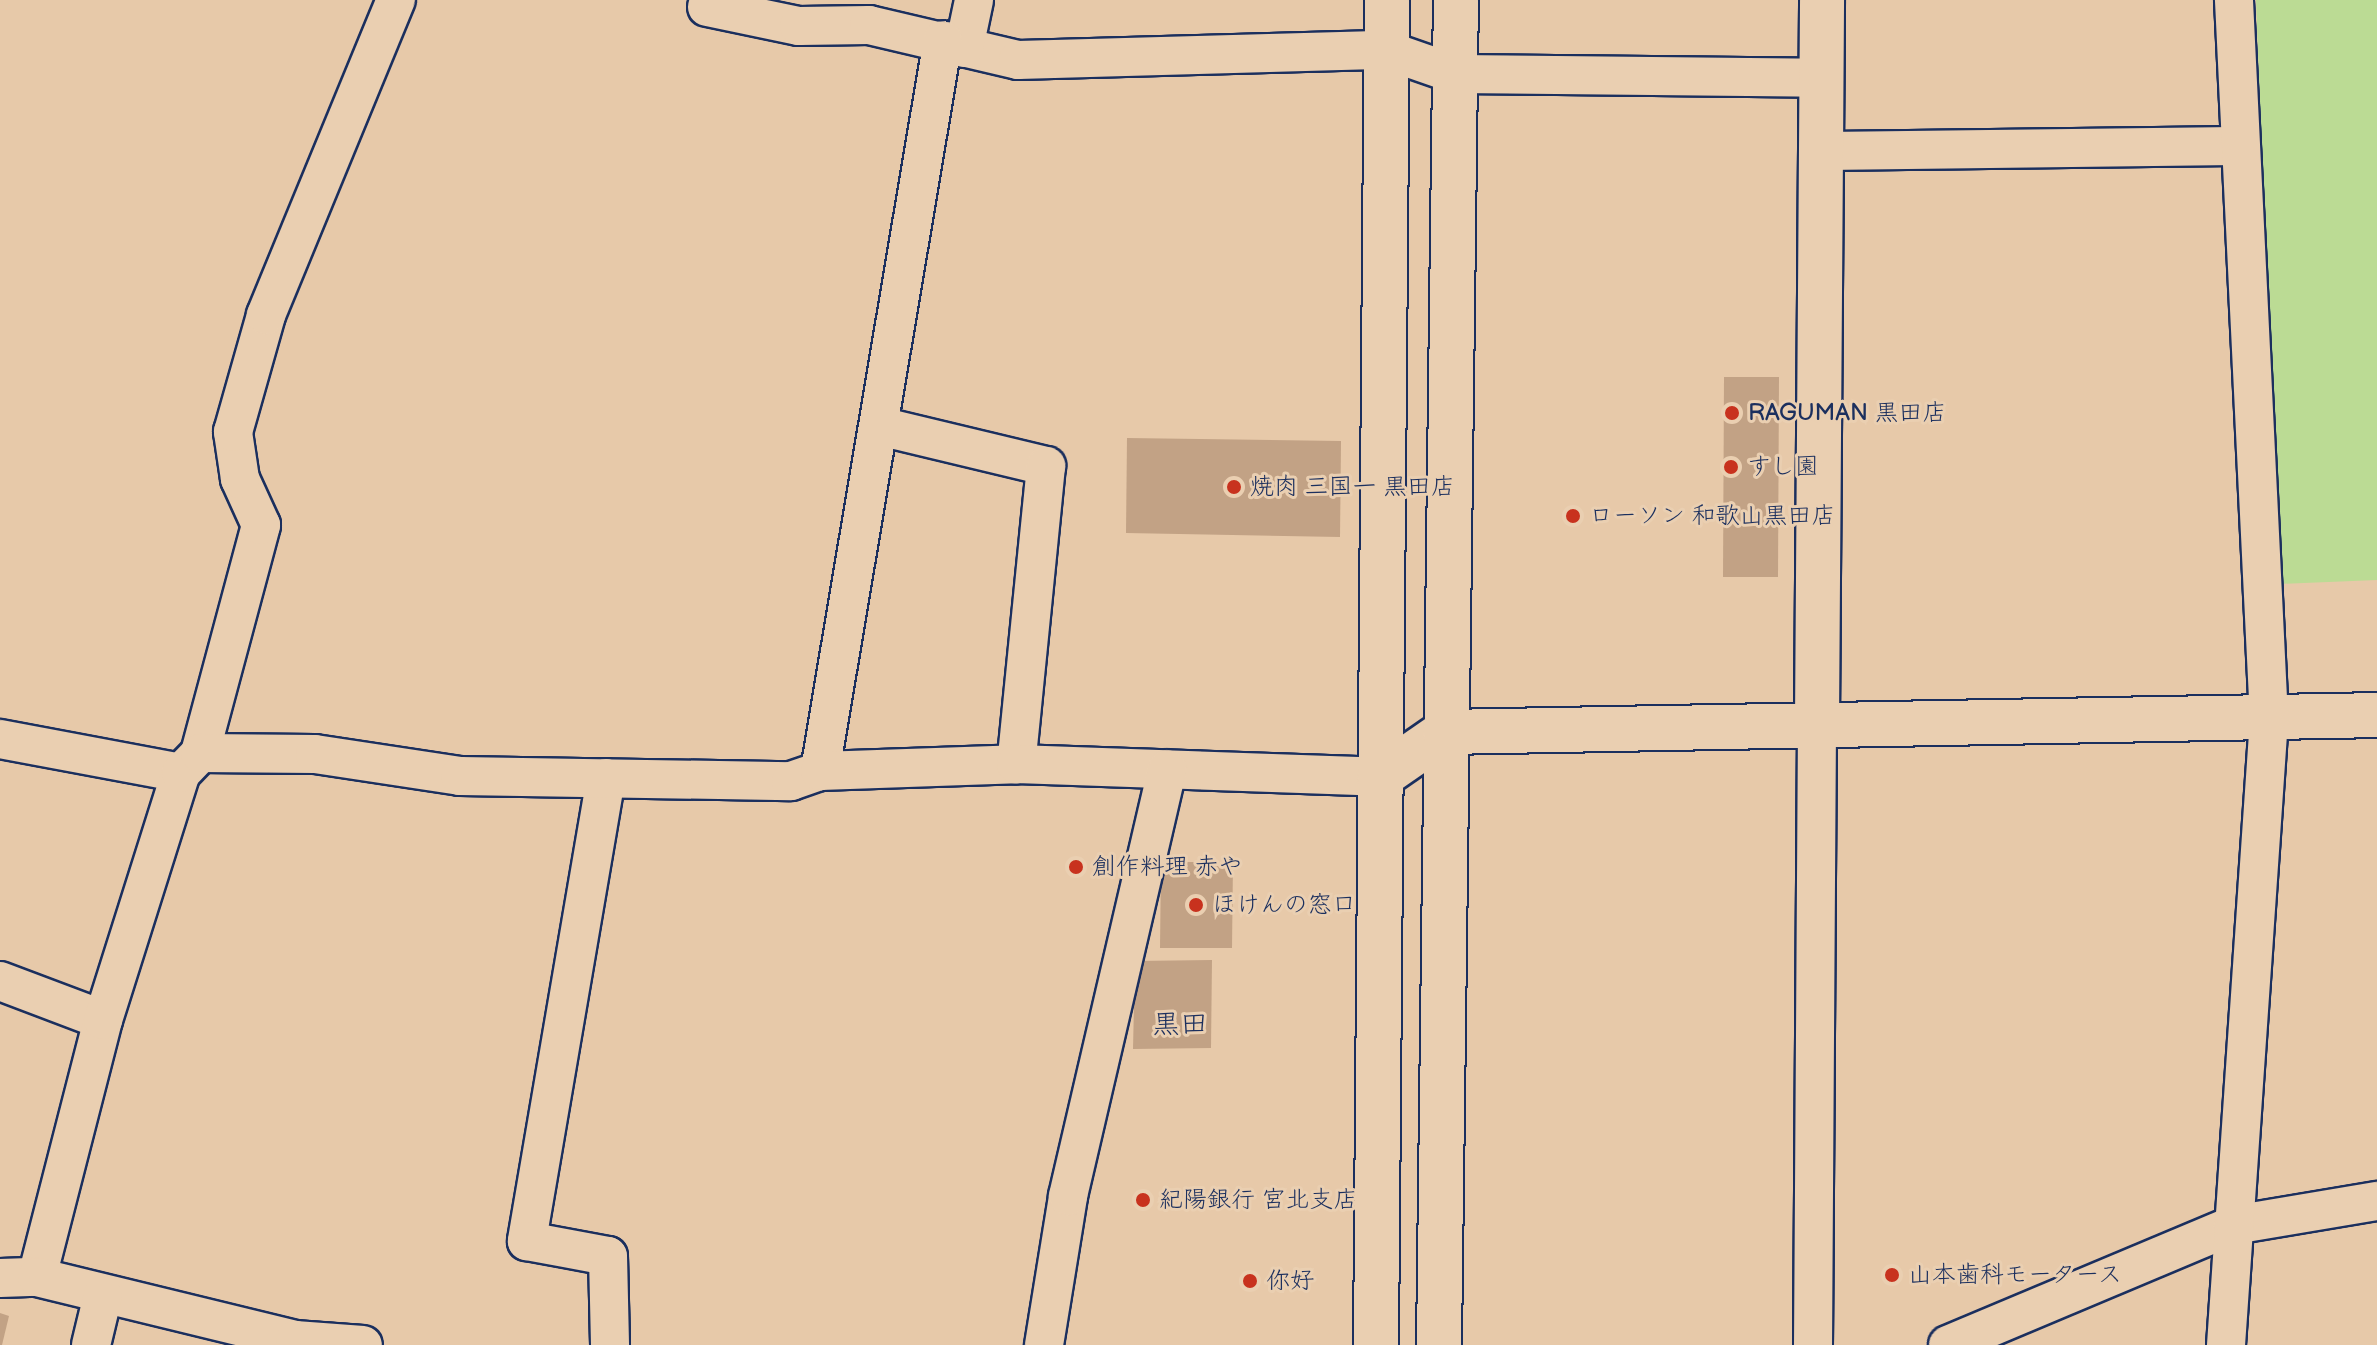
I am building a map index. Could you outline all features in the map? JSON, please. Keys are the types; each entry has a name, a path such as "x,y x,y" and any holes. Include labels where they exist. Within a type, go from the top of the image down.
{"street":[{"path":"37,1277 103,1020 190,763 261,525 240,479 233,432 266,315 396,0"},
{"path":"820,771 879,426 953,44 974,0"},
{"path":"1376,1345 1387,0"},
{"path":"1439,1345 1456,0"},
{"path":"1813,1345 1824,151 1820,78 1822,0"},
{"path":"2226,1345 2269,719 2237,146 2234,0"},
{"path":"699,2 799,26 869,25 1018,60 1386,50 1455,74 1820,78"},
{"path":"1824,151 2237,146"},
{"path":"879,426 1046,466 1016,764"},
{"path":"0,739 190,763 315,754 460,776 791,781 820,771 1016,764 1380,777 1445,732 1817,722 2269,719 2377,715"},
{"path":"1044,1345 1068,1196 1167,769"},
{"path":"606,778 527,1241 608,1256 610,1345"},
{"path":"0,981 103,1020"},
{"path":"1948,1345 2233,1225 2377,1201"},
{"path":"0,1278 37,1277 295,1340 363,1345"},
{"path":"91,1345 103,1295"}],"green space":[{"path":"2256,0 2377,0 2377,580 2278,584"}],"building":[{"path":"1724,377 1779,377 1778,577 1723,577"},
{"name":"焼肉 三国一 黒田店","path":"1127,438 1341,441 1340,537 1126,533"},
{"name":"ほけんの窓口","path":"1161,862 1233,862 1232,948 1160,948"},
{"path":"1212,960 1211,1048 1133,1049 1135,961"},
{"path":"0,1313 9,1316 2,1345 0,1345"}],"place":[{"name":"RAGUMAN 黒田店","path":"1732,413"},
{"name":"すし園","path":"1731,467"},
{"name":"焼肉 三国一 黒田店","path":"1234,487"},
{"name":"ローソン 和歌山黒田店","path":"1573,516"},
{"name":"創作料理 赤や","path":"1076,867"},
{"name":"ほけんの窓口","path":"1196,905"},
{"name":"紀陽銀行 宮北支店","path":"1143,1200"},
{"name":"山本歯科モータース","path":"1892,1275"},
{"name":"你好","path":"1250,1281"}],"district":[{"name":"黒田","path":"1180,1025"}]}
